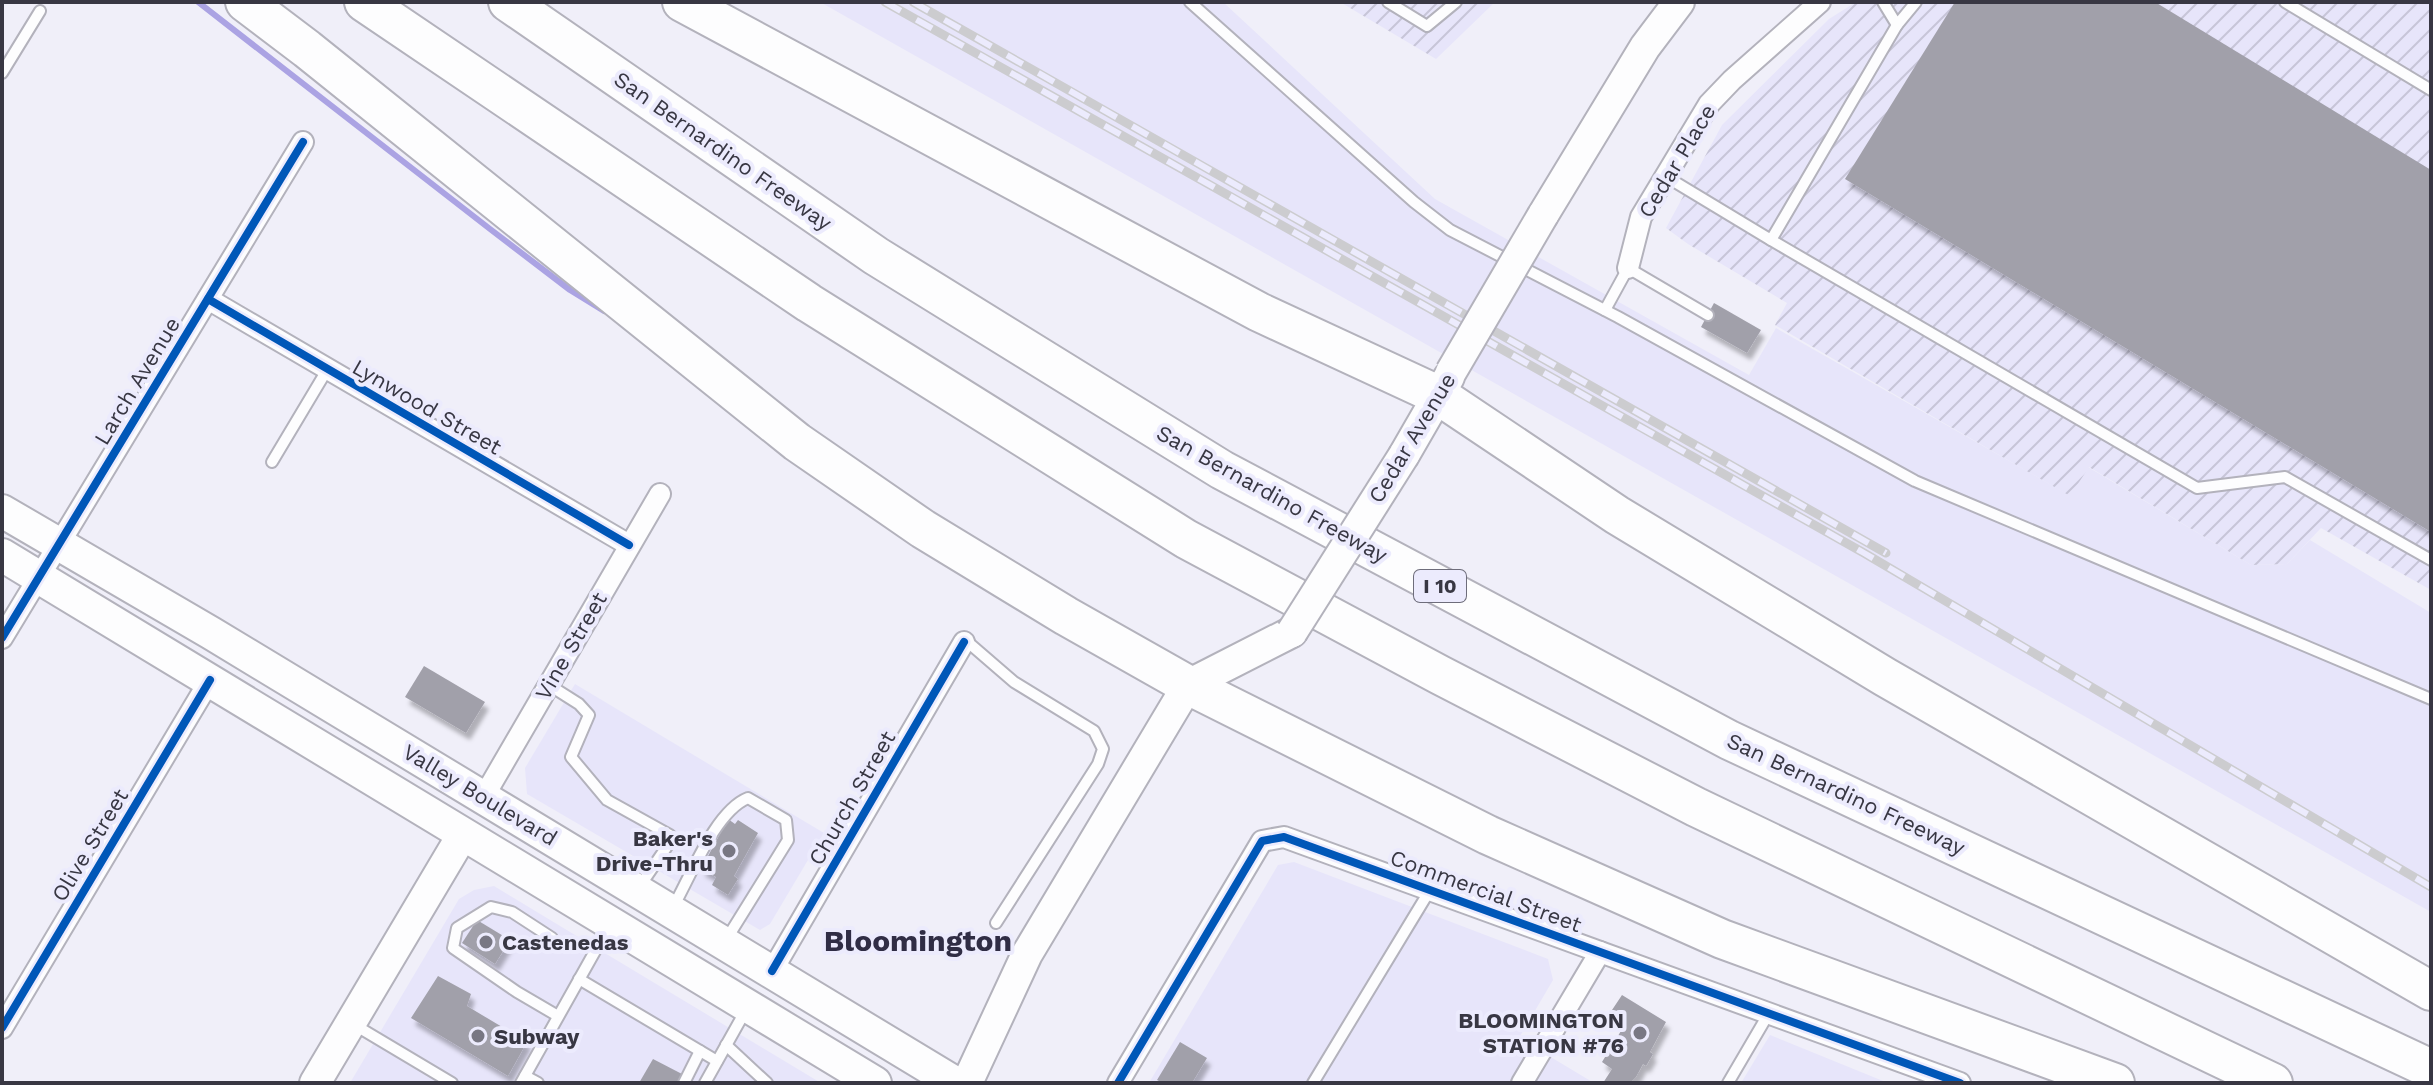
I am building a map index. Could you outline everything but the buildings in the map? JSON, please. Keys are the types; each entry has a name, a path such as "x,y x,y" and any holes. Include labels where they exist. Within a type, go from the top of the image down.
{"highway":[{"path":"245,2 797,442 923,529 1066,616 1188,685 1488,835 1722,939 2115,1083"},
{"path":"364,2 809,303 1186,539 1696,807 2273,1083"},
{"name":"San Bernardino Freeway","path":"508,2 876,256 1222,470 1729,740 2431,1069"},
{"path":"682,2 1259,312 1445,384 1617,515 1872,669 2431,991"}],"main road":[{"name":"Cedar Avenue","path":"1188,685 1292,632 1404,455 1645,47 1679,2"},
{"name":"Valley Boulevard","path":"2,511 211,633 955,1083"},
{"name":"Valley Boulevard","path":"2,555 875,1083"},
{"path":"967,1083 1027,954 1188,685"},
{"path":"315,1083 463,834"}],"street":[{"name":"Cedar Place","path":"1628,268 1641,217 1709,104 1820,2"},
{"name":"Larch Avenue","path":"2,638 303,142"},
{"name":"Lynwood Street","path":"208,299 629,545"},
{"name":"Vine Street","path":"483,798 660,494"},
{"name":"Church Street","path":"772,971 964,642"},
{"name":"Olive Street","path":"2,1028 210,680"},
{"name":"Commercial Street","path":"1118,1083 1262,841 1284,837 1769,1013 1931,1078 1960,1083"},
{"path":"1522,1083 1600,952"}],"lane":[{"path":"1190,2 1414,202 1450,230 1605,310 1915,481 2431,699"},
{"path":"1388,2 1427,26 1456,2"},
{"path":"1883,2 1897,25"},
{"path":"1771,240 1897,25 1916,2"},
{"path":"2285,2 2431,90"},
{"path":"2,73 40,11"},
{"path":"1665,176 2197,488 2285,477 2431,560"},
{"path":"1605,310 1628,268 1708,315"},
{"path":"272,462 327,370"},
{"path":"964,642 1014,682 1094,731 1103,749 1098,764 996,923"},
{"path":"549,685 579,704 589,715 571,757 582,773 607,800 670,835 670,842 637,890"},
{"path":"671,911 710,837 734,804 748,798 786,820 788,840 724,943"},
{"path":"1313,1083 1430,890"},
{"path":"552,938 512,912 491,907 457,928 453,948 558,1016"},
{"path":"538,1083 523,1079 610,924"},
{"path":"579,979 717,1061"},
{"path":"705,1083 747,1008"},
{"path":"1728,1083 1769,1013"},
{"path":"351,1023 452,1083"},
{"path":"726,1045 767,1083"},
{"path":"684,1083 700,1051"}],"shaded area":[{"path":"820,2 1223,2 1435,199 1749,375 1776,328 2069,495 2088,467 2251,565 2287,564 2310,540 2431,613 2431,912"},
{"path":"1340,2 1495,2 1436,59"},
{"path":"1856,2 2431,2 2431,590 2321,528 2287,564 2251,565 2089,467 2070,496 1775,325 1787,303 1666,228 1722,125 1829,19"},
{"path":"575,684 824,833 770,924 760,930 527,794 525,768"},
{"path":"1294,862 1548,959 1553,980 1519,1038 1594,1083 1149,1083 1278,865"},
{"path":"494,886 821,1083 350,1083 459,899 474,890"},
{"path":"1770,1035 1888,1083 1741,1083"}],"waterway":[{"path":"198,2 570,290 604,311"}],"railway":[{"path":"885,2 1864,553 2431,887"},
{"path":"913,2 1886,553"}],"cycle path":[{"path":"2,638 303,142"},
{"path":"208,299 629,545"},
{"path":"772,971 964,642"},
{"path":"2,1028 210,680"},
{"path":"1118,1083 1262,841 1284,837 1960,1083"}],"place":[{"name":"Baker's Drive-Thru","path":"729,851"},
{"name":"Castenedas","path":"486,942"},
{"name":"BLOOMINGTON STATION #76","path":"1640,1033"},
{"name":"Subway","path":"478,1036"}],"district":[{"name":"Bloomington","path":"918,940"}]}
